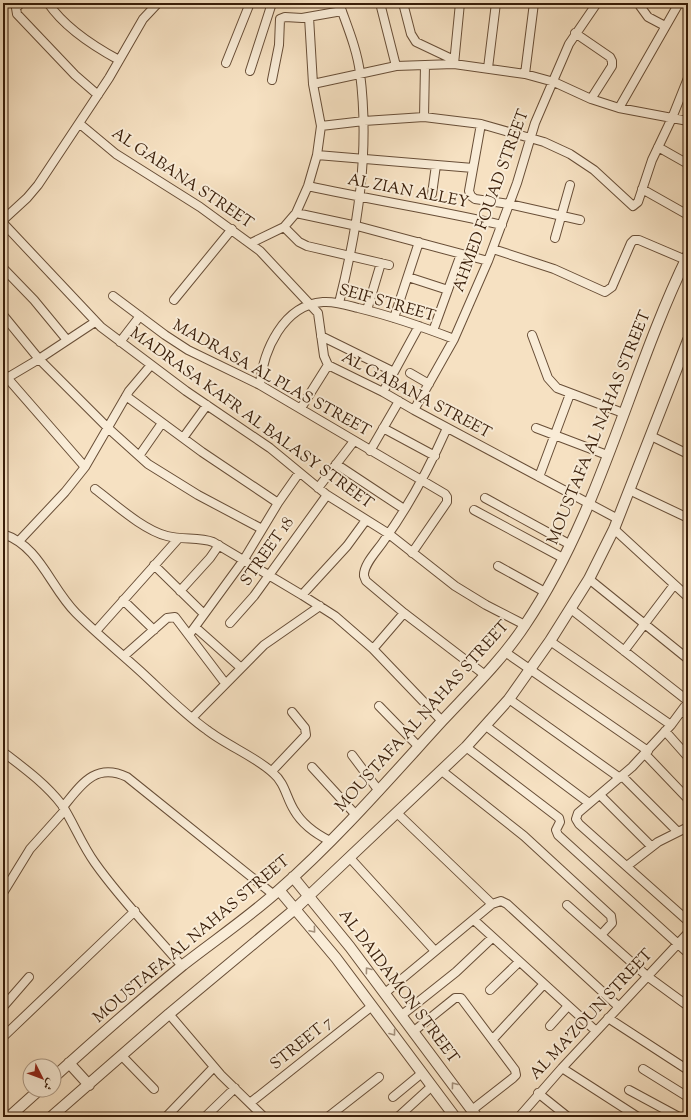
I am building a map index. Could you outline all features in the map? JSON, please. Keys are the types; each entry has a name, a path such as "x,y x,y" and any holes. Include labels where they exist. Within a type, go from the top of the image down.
{"street":[{"path":"21,3 16,8 17,14 75,75 98,95"},
{"path":"48,3 67,24 84,39 119,60"},
{"path":"3,222 38,185 80,124 143,19 158,3"},
{"path":"226,63 250,3"},
{"path":"250,71 272,3"},
{"path":"339,3 348,26 360,73 364,121 363,158 357,226 339,303"},
{"path":"380,3 396,66"},
{"path":"402,3 411,34 416,42 454,62"},
{"path":"454,62 460,3"},
{"path":"488,68 496,3"},
{"path":"525,74 534,3"},
{"name":"AHMED FOUAD STREET","path":"414,410 454,339 488,261 525,159 535,123 575,33 597,3"},
{"path":"620,108 679,3"},
{"path":"640,6 648,17 665,26"},
{"path":"272,80 279,45 279,22 282,18 309,17 342,11"},
{"path":"251,243 284,227 296,213 308,186 317,155 321,126 313,84 309,17"},
{"path":"575,33 610,57 612,61 612,66 591,99"},
{"path":"313,84 396,66 454,62 525,74 554,82 591,99 620,108 688,121"},
{"path":"424,65 424,117"},
{"path":"321,126 364,121 424,117 482,124 557,147 583,162 631,206 637,204 658,147 672,118 688,78"},
{"name":"AL GABANA STREET","path":"80,124 122,158 232,229 251,243 311,304 320,318 324,356 328,365 383,392 589,503 616,524 688,597"},
{"path":"482,124 469,191 471,196 475,199 509,204 580,220"},
{"path":"658,147 688,164"},
{"path":"317,155 473,168"},
{"path":"432,194 436,165"},
{"path":"555,238 570,184"},
{"name":"AL ZIAN ALLEY","path":"308,186 360,197 437,210 502,225"},
{"path":"642,189 688,215"},
{"path":"296,213 357,226 488,261"},
{"name":"MADRASA KAFR AL BALASY STREET","path":"3,222 95,322 120,342 207,405 270,448 327,495 389,534 455,586 486,605 526,625"},
{"path":"284,227 299,242 307,246 385,264 367,310"},
{"path":"174,300 232,229"},
{"path":"493,249 554,269 605,292 612,287 631,243 634,240 639,240 687,257"},
{"path":"394,318 419,242"},
{"path":"433,331 461,254"},
{"name":"MOUSTAFA AL NAHAS STREET","path":"62,1070 182,966 293,877 356,815 420,747 442,721 486,675 526,625 563,558 589,503 656,327 687,257"},
{"path":"3,268 67,340"},
{"path":"408,277 448,290"},
{"name":"MADRASA AL PLAS STREET","path":"113,296 188,350 260,385 445,494 447,499 412,553"},
{"name":"SEIF STREET","path":"311,304 323,302 339,303 394,318 454,339"},
{"path":"260,385 264,362 273,339 288,320 311,304"},
{"path":"3,315 39,359 108,428 139,456 154,468 262,529"},
{"path":"120,342 140,316"},
{"path":"85,467 5,375 39,359 95,322"},
{"path":"383,392 419,326"},
{"path":"532,335 548,378 557,388 623,413"},
{"path":"321,336 394,372"},
{"path":"53,1116 169,1014 296,909 442,771 486,726 509,699 571,609 616,524 688,340"},
{"path":"19,541 65,492 85,467 126,396 151,365"},
{"path":"301,408 328,365"},
{"path":"410,373 429,384"},
{"path":"539,477 570,394"},
{"path":"126,396 183,438 278,503"},
{"path":"370,451 399,401"},
{"path":"183,438 207,405"},
{"path":"139,456 162,423"},
{"path":"383,428 435,456"},
{"path":"448,428 435,456 420,479 404,509 389,534 365,568 364,576 366,580 404,613 486,675"},
{"path":"536,428 607,455"},
{"path":"651,436 688,454"},
{"path":"318,488 354,441"},
{"path":"336,464 404,509"},
{"path":"189,635 243,561 278,503 299,473"},
{"path":"95,489 153,530 178,539 204,539 219,545 335,616 373,649 442,721"},
{"path":"630,490 688,518"},
{"name":"STREET 18","path":"230,623 254,596 327,495"},
{"path":"485,498 570,544"},
{"path":"474,510 563,558"},
{"path":"302,595 347,546 366,520"},
{"path":"3,534 19,541 36,558 65,601 192,718 220,739 272,772 284,786 299,817 313,831 330,841"},
{"path":"96,631 178,539"},
{"path":"180,591 206,563 219,545"},
{"path":"154,566 204,614"},
{"path":"498,566 545,592"},
{"path":"588,579 688,659"},
{"path":"624,651 674,584"},
{"path":"123,600 154,630"},
{"path":"192,718 264,645 320,606"},
{"path":"571,609 688,701 685,713 671,725 646,753 621,777 578,813 577,822 688,921"},
{"path":"373,649 404,613"},
{"path":"124,656 167,618 172,616 177,618 225,683"},
{"path":"195,627 240,668"},
{"path":"550,641 671,725"},
{"path":"505,652 646,753 688,799"},
{"path":"509,699 621,777 677,832"},
{"path":"379,706 420,747"},
{"path":"272,772 306,735 305,728 292,712"},
{"path":"486,726 589,804"},
{"path":"665,731 688,757"},
{"path":"466,747 559,818 560,822 556,830 558,835 688,953"},
{"path":"3,752 39,780 64,809 95,863 182,966"},
{"path":"352,755 379,791"},
{"path":"312,767 356,815"},
{"path":"442,771 524,836 611,916 612,923 601,935"},
{"path":"3,893 30,849 87,779 102,772 120,773 127,777 276,892"},
{"path":"600,795 651,846"},
{"path":"397,813 492,904"},
{"path":"627,866 651,846 688,827"},
{"path":"350,858 435,951"},
{"name":"AL DAIDAMON STREET","path":"293,877 402,1015 474,1114"},
{"name":"AL DAIDAMON STREET","path":"276,892 296,909 336,958 432,1086 452,1116"},
{"path":"385,993 492,904 501,901 507,904 619,1007"},
{"path":"567,905 648,976 688,1006"},
{"path":"3,1037 135,911"},
{"path":"474,920 492,938 596,1031"},
{"name":"AL MA'ZOUN STREET","path":"519,1117 538,1093 688,933"},
{"path":"402,1015 456,972 492,938"},
{"path":"490,990 519,962"},
{"path":"3,1007 28,977"},
{"path":"493,1039 544,984"},
{"path":"414,1031 458,997 464,1000 493,1039 515,1070 516,1075 474,1114"},
{"name":"STREET 7","path":"250,1103 372,1006"},
{"path":"550,1026 568,1006"},
{"path":"169,1014 214,1067 250,1103 259,1115"},
{"path":"608,1018 688,1070"},
{"path":"122,1056 154,1089"},
{"path":"69,1063 89,1085"},
{"path":"166,1117 214,1067"},
{"path":"562,1068 638,1117"},
{"path":"643,1069 688,1097"},
{"path":"393,1097 422,1073"},
{"path":"328,1117 379,1077"},
{"path":"398,1117 432,1086"},
{"path":"205,1117 235,1088"},
{"path":"630,1090 679,1117"},
{"path":"538,1093 568,1117"},
{"path":"9,1117 30,1098"}]}
